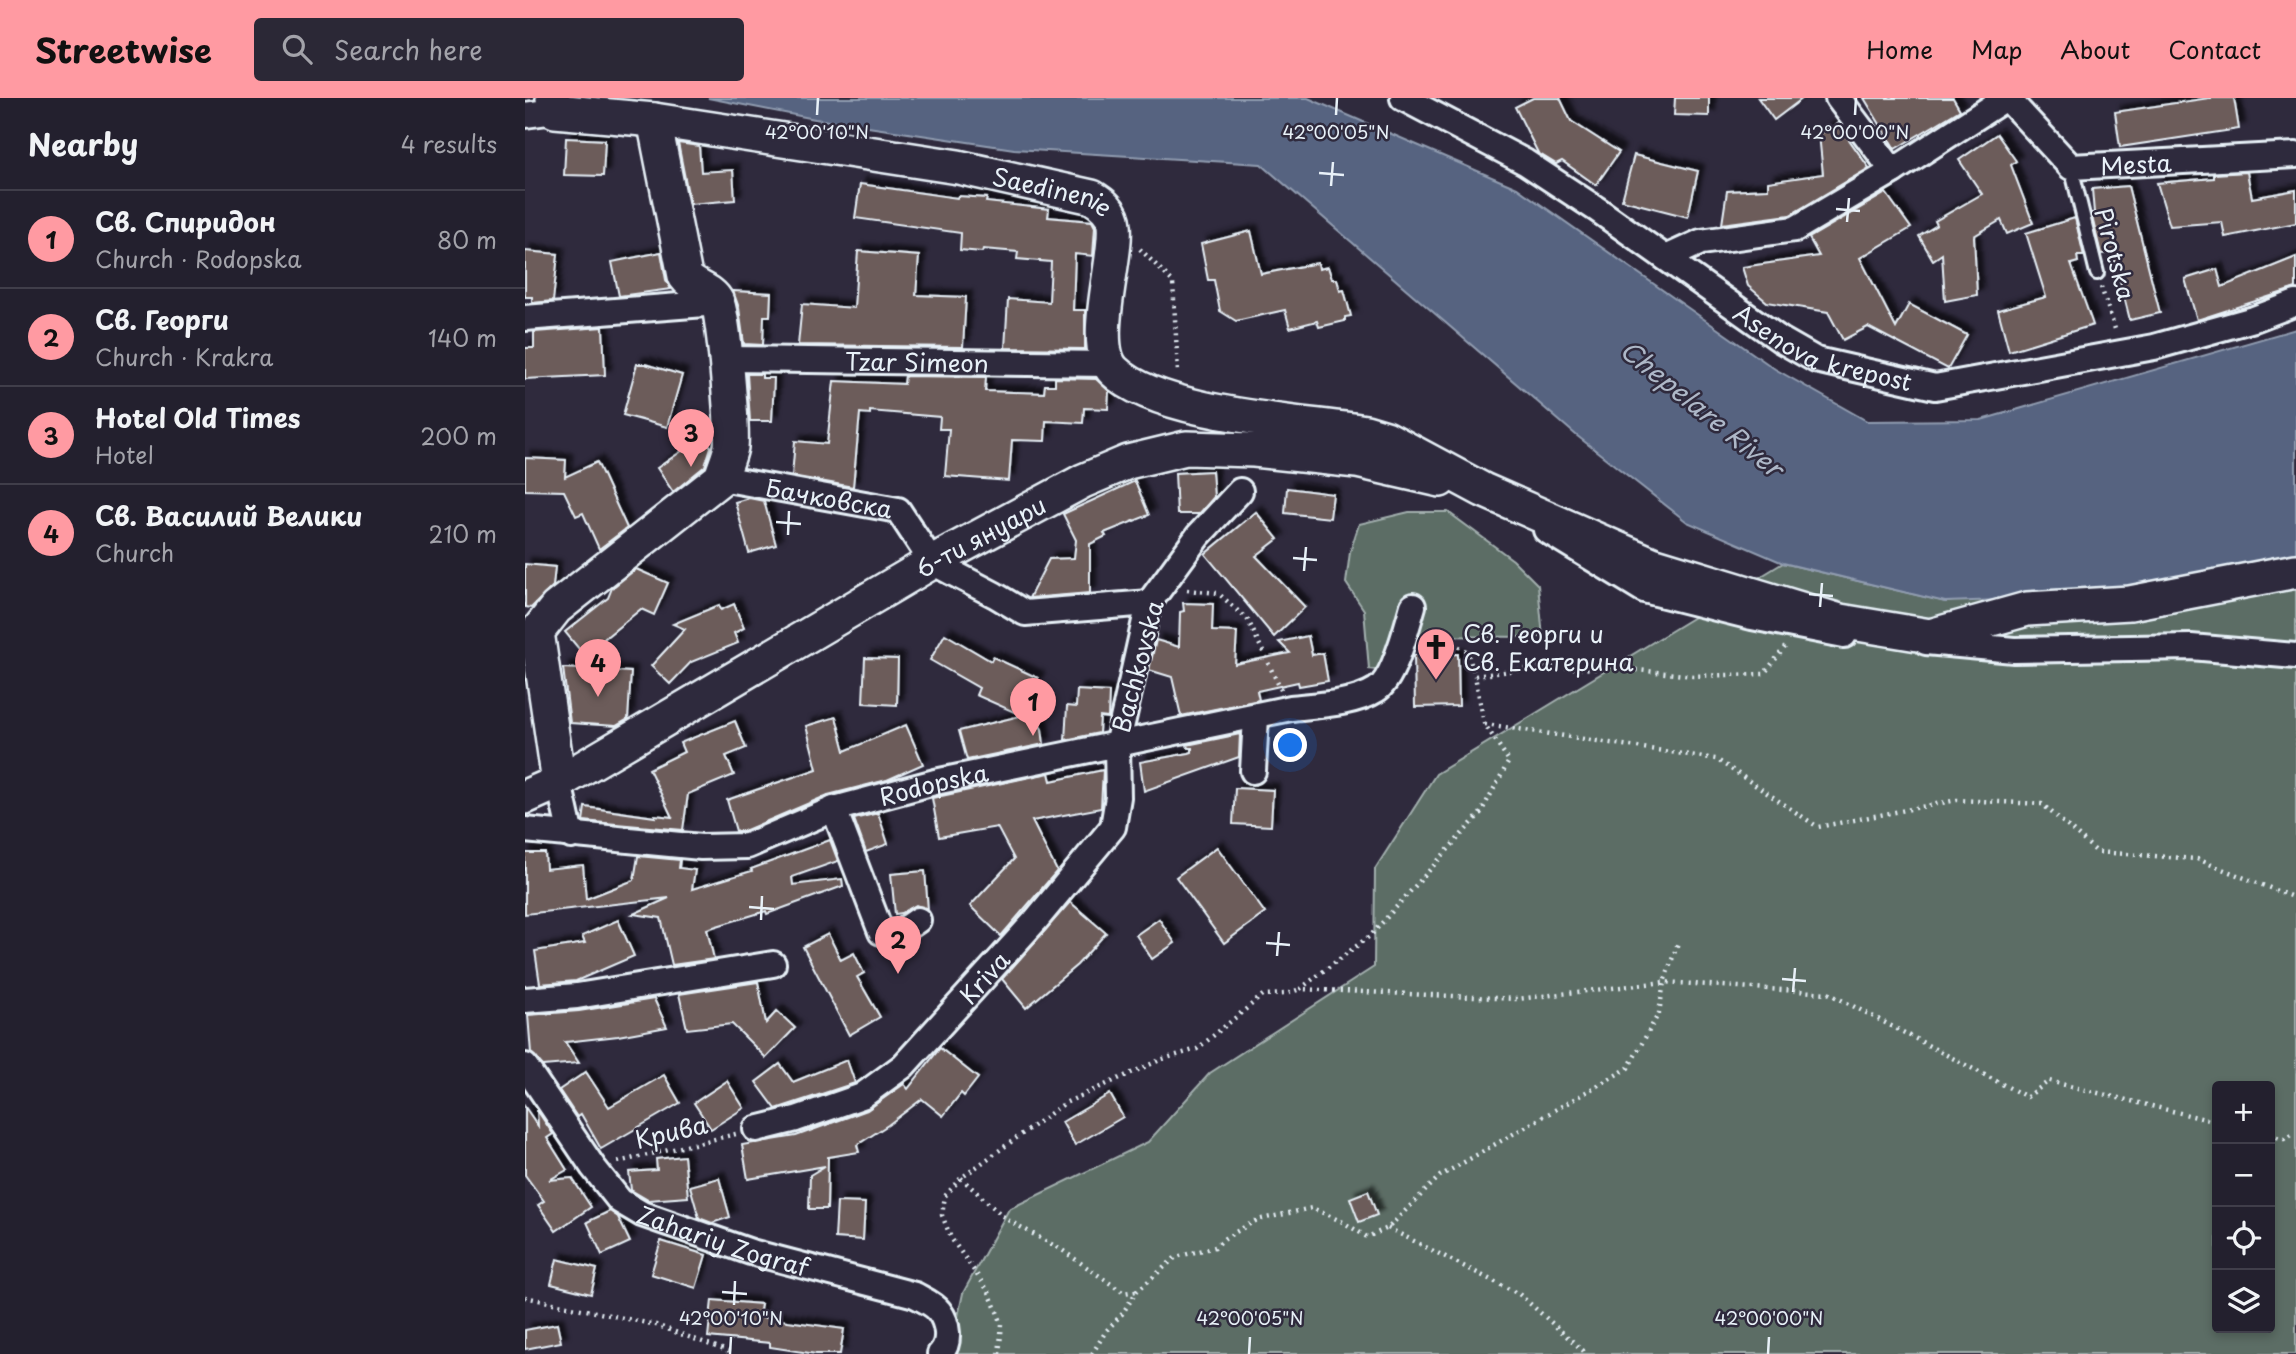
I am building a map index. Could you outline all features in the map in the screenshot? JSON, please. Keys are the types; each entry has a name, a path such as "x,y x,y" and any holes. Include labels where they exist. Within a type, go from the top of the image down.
{"street":[{"name":"Asenova krepost","path":"1403,98 1525,162 1781,340 1816,360 1935,387 2154,347 2254,319 2296,303"},
{"path":"1838,98 1893,171"},
{"path":"1666,258 1701,242 1795,229 1893,171 2006,98"},
{"name":"Mesta","path":"2006,98 2071,167 2296,155"},
{"name":"Saedinenie","path":"544,108 654,120 958,167 1092,197 1103,204 1114,224 1103,335 1109,364"},
{"path":"571,836 531,629 721,478 731,446 726,359 718,303 712,295 690,284 684,276 654,120"},
{"path":"527,321 718,303"},
{"name":"Tzar Simeon","path":"726,359 1109,364"},
{"path":"1109,364 1126,379 1161,397 1197,408 1366,432 1386,438 1483,489 1652,564 1840,621 1930,636 2027,609 2130,603 2296,571"},
{"name":"6-ти януари","path":"525,797 559,782 932,562 1083,481 1128,462 1186,448 1254,450 1357,461 1483,489"},
{"name":"Бачковска","path":"721,478 898,510 932,562 1025,613 1154,596"},
{"path":"1483,489 1644,590 1800,628 2014,650 2192,648 2296,656"},
{"name":"Bachkovska","path":"1117,746 1154,596 1198,536 1240,491"},
{"name":"Rodopska","path":"525,830 701,847 747,846 834,809 935,782 1291,708 1343,701 1378,690 1398,658 1413,606"},
{"path":"1253,771 1256,717"},
{"name":"Kriva","path":"756,1129 796,1119 862,1096 903,1066 1035,921 1113,827 1118,797 1117,746"},
{"path":"834,809 881,932 898,934 918,920"},
{"path":"525,1000 577,996 773,964"},
{"name":"Zahariy Zograf","path":"525,1066 593,1167 620,1201 642,1214 751,1252 915,1295 938,1309 947,1329 945,1348 940,1354"}],"lane":[{"name":"Pirotska","path":"2071,167 2097,273"}],"path":[{"path":"1114,224 1173,282 1181,403"},
{"name":"Pirotska","path":"2097,273 2123,353"},
{"path":"1154,596 1218,593 1248,620 1291,708"},
{"path":"1475,676 1540,667 1638,670 1693,676 1764,674 1800,628"},
{"path":"999,1354 1002,1324 989,1292 950,1238 942,1215 945,1196 961,1178 1065,1104 1160,1060 1197,1049 1263,995 1286,994 1300,989 1371,935 1480,814 1509,761 1484,723 1468,652 1444,639 1420,644 1398,658"},
{"path":"1484,723 1716,760 1818,827 1957,800 2042,804 2097,852 2197,859 2290,896 2296,896"},
{"path":"1092,1354 1137,1291 1176,1257 1216,1248 1225,1238 1257,1220 1312,1208 1367,1237 1388,1228 1440,1176 1628,1068 1658,1013 1664,982 1679,940"},
{"path":"1300,989 1517,999 1664,982 1828,993 2027,1097 2049,1081 2212,1121"},
{"name":"Крива","path":"593,1167 756,1129"},
{"path":"2275,1136 2284,1139 2296,1133"},
{"path":"961,1178 1006,1219 1062,1250 1124,1293 1137,1291"},
{"path":"1388,1228 1518,1294 1587,1354"},
{"path":"525,1297 656,1325 730,1352 726,1354"}],"green space":[{"path":"1409,512 1448,512 1513,560 1538,585 1543,637 1419,636 1384,671 1369,669 1364,610 1346,583 1350,552 1359,524"},
{"path":"2296,555 2296,1354 950,1354 963,1293 1009,1209 1148,1142 1210,1073 1374,967 1375,869 1436,774 1783,563 1946,602"}],"water":[{"name":"Chepelare River","path":"708,98 1308,98 1517,188 1775,369 1867,421 1981,420 2296,329 2296,555 2135,595 1945,602 1783,563 1687,522 1576,435 1261,164 1014,149 815,119"}],"building":[{"path":"1533,98 1560,98 1571,121 1619,152 1596,185 1562,161 1556,164 1538,153 1515,107"},
{"path":"1675,98 1709,98 1709,116 1674,115"},
{"path":"1758,98 1803,98 1774,120"},
{"path":"1864,98 1953,98 1960,110 1895,149"},
{"path":"2209,98 2234,98 2239,129 2120,147 2115,112"},
{"path":"1838,124 1869,168 1790,215 1722,224 1727,191 1768,189 1768,182 1823,174 1819,134"},
{"path":"1997,134 2016,161 2011,165 2033,223 2007,234 2001,220 1974,236 1977,295 1945,301 1942,254 1933,260 1919,236 1937,225 1935,221 1982,194 1959,160"},
{"path":"566,138 605,140 603,176 564,175"},
{"path":"678,143 699,146 701,172 733,170 735,200 690,204"},
{"path":"1634,155 1698,171 1688,217 1622,200"},
{"path":"2247,172 2252,198 2296,190 2296,223 2225,237 2222,222 2170,226 2157,183"},
{"path":"860,184 957,198 987,198 986,202 1049,209 1048,217 1092,221 1095,227 1093,256 1075,254 1073,310 1085,310 1085,349 1005,348 1008,299 1049,302 1051,262 1017,259 1018,252 960,250 961,233 855,218"},
{"path":"2128,186 2160,313 2130,320 2113,253 2101,254 2091,213 2094,213 2092,189"},
{"path":"1886,193 1911,228 1860,258 1896,328 1909,304 1967,335 1948,369 1868,327 1843,340 1828,312 1767,302 1748,286 1742,267 1819,256 1809,238"},
{"path":"2075,218 2084,256 2077,256 2078,262 2071,264 2093,325 2009,351 1998,310 2046,297 2026,233"},
{"path":"1251,231 1261,274 1318,263 1319,269 1328,267 1332,279 1337,279 1340,291 1344,290 1351,316 1345,317 1345,321 1319,327 1317,321 1290,328 1285,310 1236,321 1220,311 1214,280 1208,280 1201,244"},
{"path":"525,251 558,254 553,301 532,303 532,297 525,297"},
{"path":"858,251 919,256 916,295 966,297 963,347 798,345 802,304 854,308"},
{"path":"661,252 666,280 671,289 619,296 612,262"},
{"path":"2296,257 2296,288 2197,320 2185,279 2217,269 2222,287"},
{"path":"733,291 771,293 770,316 764,316 763,345 744,344 739,308"},
{"path":"603,327 605,375 525,379 525,348 534,348 534,332"},
{"path":"637,364 682,375 667,427 623,415"},
{"path":"747,374 762,374 762,378 774,378 772,421 750,421"},
{"path":"905,376 986,377 985,391 1044,393 1045,385 1055,385 1055,378 1096,379 1109,391 1108,409 1084,408 1083,423 1046,421 1045,441 1012,440 1009,481 945,476 949,429 939,429 940,417 870,411 870,414 860,413 853,487 792,476 795,441 827,444 834,381 904,384"},
{"path":"704,436 711,447 705,466 673,492 657,468"},
{"path":"525,458 566,460 565,477 597,462 627,528 599,549 583,513 576,516 564,491 525,490"},
{"path":"1212,471 1214,497 1199,514 1177,514 1175,473"},
{"path":"1135,481 1149,515 1104,533 1106,536 1090,544 1090,593 1029,598 1049,559 1074,558 1076,540 1063,514"},
{"path":"1287,488 1333,494 1330,518 1285,513"},
{"path":"749,498 764,501 776,545 749,553 735,502"},
{"path":"1256,512 1278,539 1256,556 1305,607 1274,637 1205,554"},
{"path":"525,564 555,567 553,586 531,608 525,607"},
{"path":"636,569 668,583 654,615 641,609 584,655 565,632 608,598 612,588"},
{"path":"1183,603 1213,604 1212,631 1237,632 1235,664 1290,653 1279,642 1308,636 1312,655 1323,653 1328,681 1299,686 1298,682 1257,691 1259,700 1181,716 1172,677 1149,670 1156,640 1179,647 1180,612 1184,611"},
{"path":"734,604 744,628 734,633 738,643 691,662 670,684 651,666 685,629 673,624 719,605 721,610"},
{"path":"945,634 991,661 993,657 1038,678 1021,715 976,695 979,688 930,660"},
{"name":"Св. Георги и Св. Екатерина","path":"1458,654 1459,706 1415,707 1414,655"},
{"path":"865,658 898,659 897,705 863,703"},
{"path":"563,668 631,672 628,719 616,726 570,723"},
{"path":"1077,690 1109,692 1108,718 1100,717 1099,733 1065,740 1067,706 1076,707"},
{"path":"1032,713 1042,729 1044,744 967,760 959,731"},
{"path":"836,717 845,751 906,725 923,764 887,780 828,795 744,831 736,831 727,800 817,769 806,726"},
{"path":"735,721 746,748 726,756 734,775 688,794 683,830 583,821 585,807 672,817 649,769 684,752 680,743"},
{"path":"1240,734 1239,757 1144,791 1140,762 1189,753 1192,748 1187,745"},
{"path":"1103,770 1101,808 1032,821 1057,871 1001,936 970,906 1014,859 997,827 939,837 932,798 1049,773 1051,781"},
{"path":"1235,788 1273,790 1271,826 1233,824"},
{"path":"878,813 888,844 866,852 854,819"},
{"path":"830,840 838,861 792,877 793,885 842,879 843,886 767,914 766,911 707,929 714,959 672,965 661,918 633,914 669,898 525,914 525,853 545,853 546,869 583,865 586,899 634,880 638,856 680,860 679,868 695,870 692,889 752,871 751,869"},
{"path":"1217,847 1265,913 1224,943 1176,877"},
{"path":"925,871 928,910 916,905 895,914 891,874"},
{"path":"1070,902 1106,933 1077,965 1026,1008 1002,979"},
{"path":"1159,919 1175,943 1152,959 1136,935"},
{"path":"618,920 634,956 576,981 540,984 535,951 585,943 582,936"},
{"path":"828,934 841,960 854,953 864,973 857,977 880,1017 849,1035 803,947"},
{"path":"758,982 766,1023 777,1011 795,1028 766,1058 732,1024 687,1029 679,994"},
{"path":"654,999 667,1027 565,1042 579,1063 543,1066 531,1053 528,1015 579,1011"},
{"path":"940,1048 978,1078 964,1096 961,1093 943,1116 922,1099 857,1145 859,1152 828,1157 827,1209 809,1209 810,1175 825,1166 748,1179 742,1145 796,1136 867,1110 904,1084 908,1089"},
{"path":"847,1060 855,1083 776,1109 756,1082 780,1064 793,1082"},
{"path":"586,1072 609,1107 664,1075 680,1103 601,1149 581,1114 577,1117 559,1090"},
{"path":"727,1081 744,1108 711,1129 694,1103"},
{"path":"1110,1094 1123,1117 1075,1145 1062,1122"},
{"path":"525,1107 538,1126 537,1110 553,1134 547,1138 567,1170 549,1180 572,1178 591,1207 556,1231 538,1205 544,1201 525,1175"},
{"path":"684,1156 688,1197 648,1200 631,1190 629,1172 657,1170 656,1159"},
{"path":"719,1178 730,1217 712,1223 699,1218 690,1186"},
{"path":"1368,1191 1377,1215 1359,1222 1350,1198"},
{"path":"837,1202 865,1203 863,1240 835,1238"},
{"path":"610,1211 618,1217 630,1242 602,1255 587,1222"},
{"path":"661,1241 706,1255 696,1288 651,1274"},
{"path":"557,1259 597,1269 591,1294 551,1284"},
{"path":"712,1300 761,1304 759,1317 844,1329 840,1354 816,1354 770,1347 770,1343 708,1337"},
{"path":"557,1324 561,1342 525,1349 525,1330"}],"place":[{"name":"Hotel Old Times","path":"691,467"},
{"name":"Св. Георги и Св. Екатерина","path":"1436,681"},
{"name":"Св. Василий Велики","path":"598,697"},
{"name":"Св. Спиридон","path":"1033,736"},
{"name":"Св. Георги","path":"898,974"}]}
